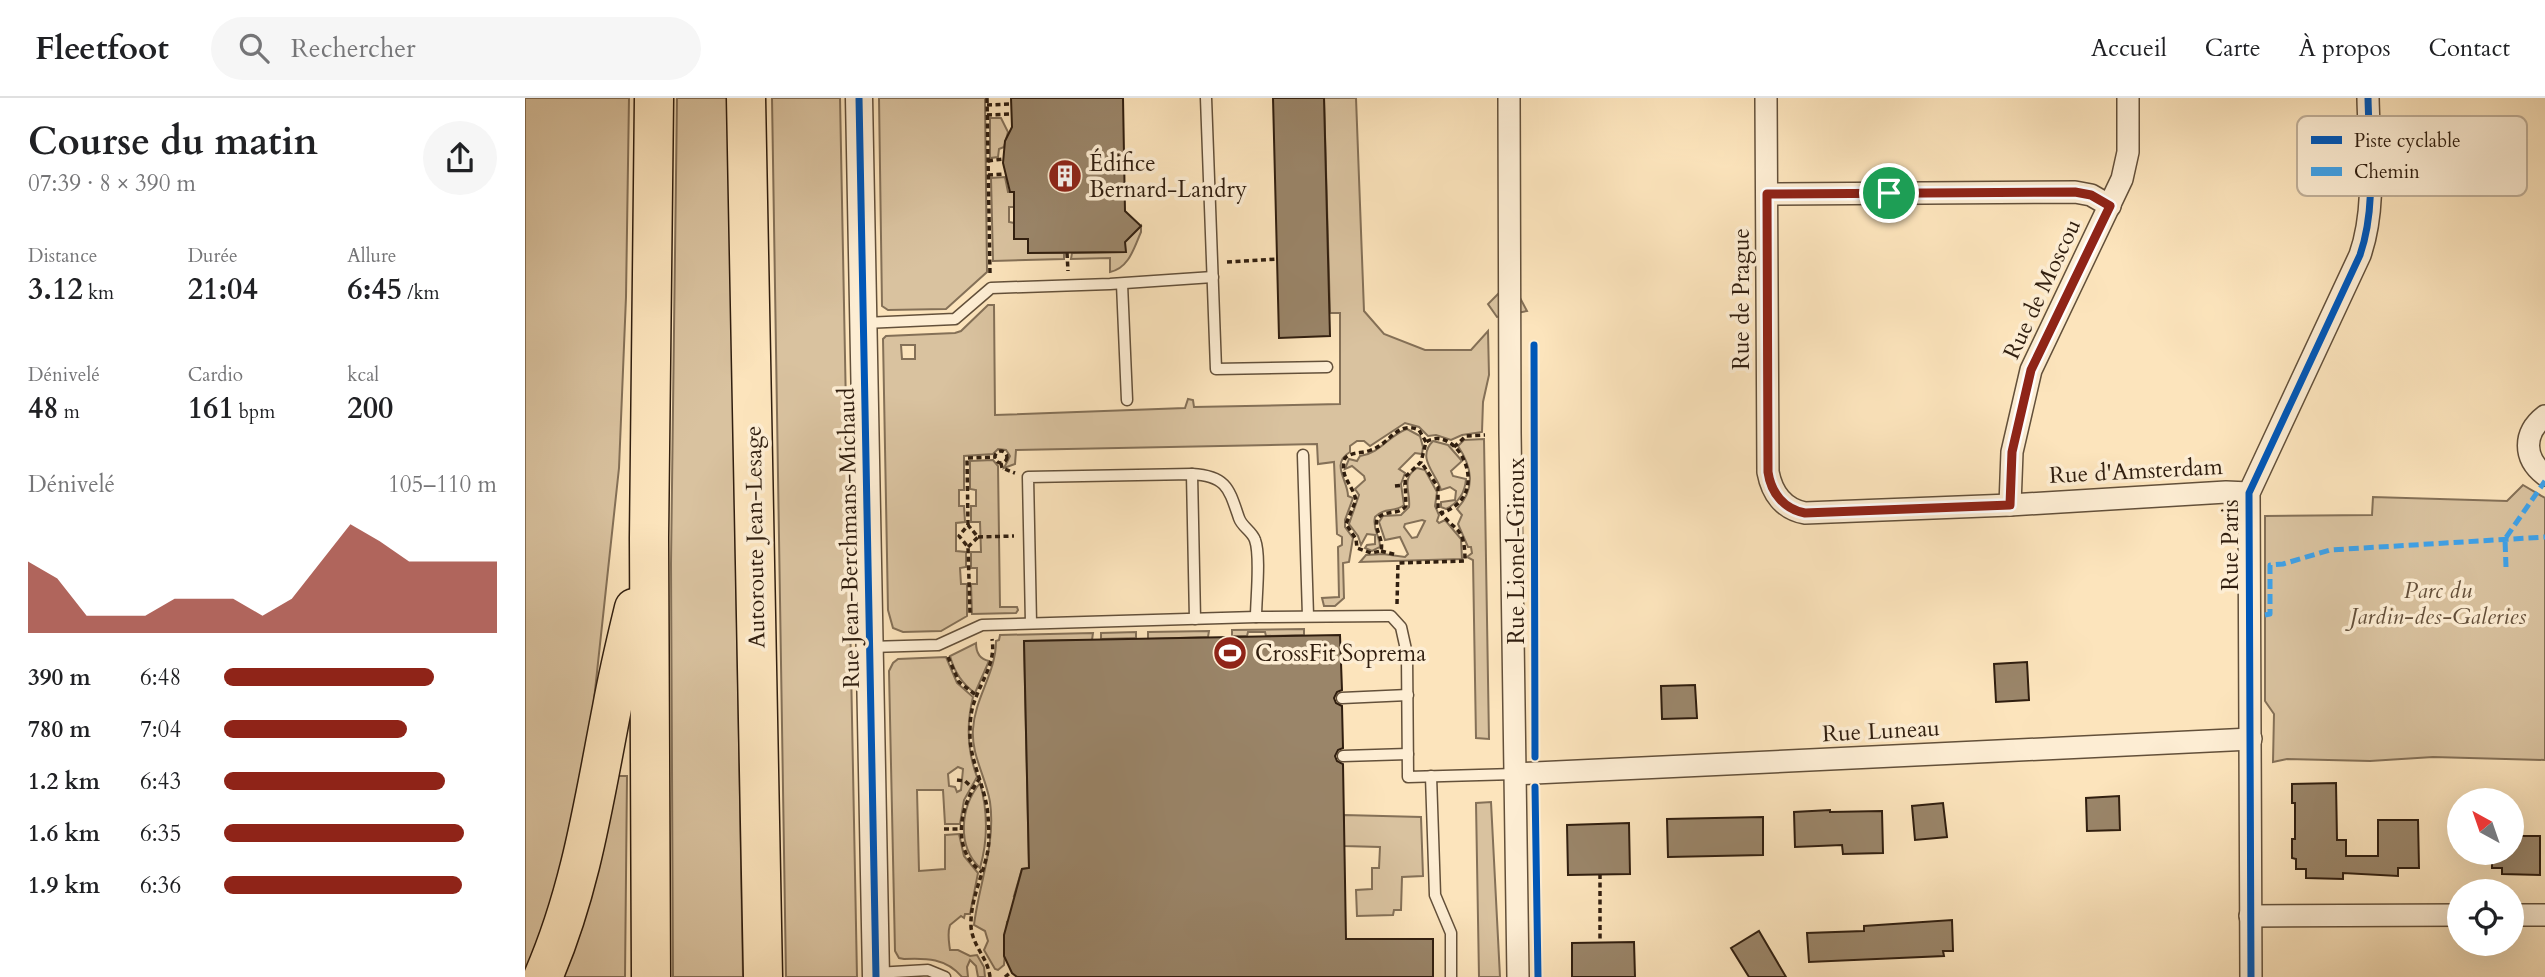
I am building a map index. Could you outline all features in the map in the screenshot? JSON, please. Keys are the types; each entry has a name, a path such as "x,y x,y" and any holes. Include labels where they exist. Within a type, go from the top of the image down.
{"highway":[{"path":"651,977 649,538 654,98"},
{"name":"Autoroute Jean-Lesage","path":"746,98 763,977"},
{"path":"543,977 565,922 582,862 612,705 649,538"}],"street":[{"name":"Rue Jean-Berchmans-Michaud","path":"859,98 876,975"},
{"name":"Rue Lionel-Giroux","path":"1509,98 1518,977"},
{"name":"Rue de Prague","path":"1766,98 1768,472 1778,498"},
{"name":"Rue de Moscou","path":"2010,505 2012,452 2031,370 2110,206 2126,164 2128,98"},
{"name":"Rue Paris","path":"2368,98 2368,116"},
{"path":"1767,194 2075,192 2091,195 2110,206"},
{"name":"Rue Paris","path":"2251,977 2249,493 2360,255 2366,237 2369,196"},
{"path":"2545,416 2530,432 2528,444 2529,456 2545,475"},
{"name":"Rue d'Amsterdam","path":"1778,498 1788,507 1805,513 2249,493"},
{"name":"Rue Luneau","path":"1514,774 2251,739"},
{"path":"2250,916 2447,915"},
{"path":"2524,915 2545,915"}],"lane":[{"path":"1206,98 1216,369 1327,367"},
{"path":"864,323 955,319 991,288 1122,284 1213,277"},
{"path":"1122,284 1127,400"},
{"path":"1303,455 1307,616"},
{"path":"1031,623 1028,477 1192,474 1212,476 1220,481 1234,500 1242,524 1254,537 1257,552 1256,617"},
{"path":"1192,474 1195,619"},
{"path":"870,647 938,645 982,625 1391,616 1401,627 1405,639 1409,777 1514,774"},
{"path":"1342,698 1408,695"},
{"path":"1343,756 1408,754"},
{"path":"1431,776 1435,895 1451,933 1451,977"},
{"path":"876,975 928,970 945,977"}],"path":[{"path":"987,98 990,261"},
{"path":"987,105 1011,104"},
{"path":"987,115 1011,114"},
{"path":"988,161 1003,159"},
{"path":"988,175 1005,174"},
{"path":"1067,253 1068,260"},
{"path":"1213,263 1277,259"},
{"path":"1381,551 1383,540 1377,528 1377,519 1384,513 1403,509 1406,503 1403,485 1408,471 1421,462 1426,442 1419,430 1408,427 1401,428 1372,450 1355,452 1345,458 1342,469 1356,500 1347,518 1347,528 1356,539 1357,548 1370,553 1381,551 1397,555"},
{"path":"1454,447 1466,436 1485,435"},
{"path":"1426,442 1435,438 1454,447 1464,458 1469,474 1463,500 1452,509 1441,513"},
{"path":"978,537 968,525 967,458 996,457 1000,452 1006,453 1007,459 1002,465 996,457"},
{"path":"1391,616 1397,613 1398,563 1465,561 1465,542 1461,533 1438,508 1438,487 1421,462"},
{"path":"1395,486 1403,485"},
{"path":"1451,499 1452,509"},
{"path":"968,525 959,536 968,547 970,615"},
{"path":"968,547 978,537 1000,536"},
{"path":"990,977 986,960 977,947 971,926 974,897 988,850 989,820 971,748 970,733 977,696 991,667 991,635"},
{"path":"948,656 959,682 977,696"},
{"path":"980,778 967,799 961,829 967,855 982,872"},
{"path":"957,780 965,781 973,788"},
{"path":"944,829 961,829"},
{"path":"1600,874 1600,943"},
{"path":"1005,977 1011,972"}],"green space":[{"path":"525,98 629,98 626,297 619,468 593,709 556,890 525,974"},
{"path":"677,98 728,98 743,977 673,977 671,564"},
{"path":"772,98 840,98 857,977 786,977"},
{"path":"879,98 985,98 987,272 946,309 888,310 882,306"},
{"path":"1324,98 1356,98 1364,311 1384,334 1425,350 1471,350 1488,331 1489,375 1483,402 1482,432 1451,440 1436,435 1428,436 1419,427 1405,423 1370,446 1364,441 1357,441 1350,446 1350,452 1341,462 1341,467 1348,496 1353,498 1345,527 1353,538 1349,562 1343,563 1344,598 1335,606 1324,606 1322,598 1339,597 1338,547 1342,545 1342,537 1337,534 1334,462 1318,464 1317,444 1016,450 1015,464 1004,468 1010,456 1006,450 998,449 993,454 964,456 964,490 959,490 959,506 964,506 965,522 956,523 956,551 966,552 966,567 960,568 961,584 967,584 967,616 941,631 903,632 893,628 888,610 883,339 886,336 955,333 961,331 988,305 994,305 995,415 1185,408 1188,399 1193,400 1194,407 1340,404 1340,313 1330,313","holes":["901,345 915,345 915,359 902,359"]},
{"path":"990,118 1001,118 1008,132 998,157 990,158"},
{"path":"1005,177 1008,192 1014,192 1014,207 1009,207 1009,222 1014,223 1028,239 1028,253 1064,253 1064,259 993,261 991,178"},
{"path":"1141,226 1130,256 1117,270 1110,272 1110,258 1071,259 1072,253 1125,252 1125,242"},
{"path":"1503,289 1518,294 1527,311 1497,317 1488,304"},
{"path":"1407,429 1420,436 1422,454 1415,453 1399,469 1405,473 1401,484 1404,505 1375,517 1380,547 1372,551 1365,548 1375,544 1375,535 1367,534 1361,545 1349,524 1359,495 1355,489 1365,480 1364,476 1352,466 1345,469 1349,459 1357,461 1360,456 1374,451"},
{"path":"1484,439 1489,739 1476,738 1473,560 1467,557 1472,553 1471,547 1468,547 1458,524 1462,515 1457,509 1467,493 1470,478 1458,446 1464,440"},
{"path":"1433,441 1448,445 1462,461 1451,471 1453,476 1466,479 1460,497 1446,509 1441,507 1441,502 1455,500 1456,491 1450,487 1441,490 1429,466 1426,453"},
{"path":"993,460 998,466 1000,607 1017,607 1018,610 1016,613 972,614 971,584 977,584 977,568 971,568 971,552 981,552 980,522 971,522 971,506 976,506 976,490 970,489 970,461"},
{"path":"1417,468 1425,470 1437,492 1437,521 1439,523 1445,520 1461,539 1462,559 1360,562 1366,555 1405,557 1408,554 1400,537 1385,540 1379,522 1383,516 1401,515 1409,507 1407,486 1412,472","holes":["1425,521 1417,537 1412,538 1404,527 1405,524"]},
{"name":"Parc du Jardin-des-Galeries","path":"2523,485 2545,498 2545,760 2433,757 2370,761 2287,759 2273,762 2274,714 2265,701 2265,516 2372,515 2373,497 2507,501"},
{"path":"1304,629 1304,635 1266,636 1265,632 1248,632 1247,636 1232,636 1232,630"},
{"path":"1209,631 1208,637 1148,639 1148,632"},
{"path":"1136,632 1136,638 1101,639 1101,633"},
{"path":"1093,633 1092,640 1024,641 1029,868 1022,869 1014,896 1061,894 1013,923 1007,922 1004,965 998,970 984,950 988,941 985,931 974,925 991,833 990,802 973,739 977,706 993,664 996,641 1000,635"},
{"path":"976,643 979,655 989,661 975,693 959,676 950,656"},
{"path":"946,657 957,683 973,697 969,737 977,777 964,800 960,824 945,824 943,790 917,790 919,871 945,869 945,835 959,834 964,856 978,873 970,914 965,914 964,918 961,916 950,925 950,950 958,950 970,956 977,955 984,967 985,977 978,977 976,966 970,960 967,967 968,977 962,977 942,963 928,959 899,958 895,951 889,671 898,659","holes":["958,767 963,769 961,790 957,792 955,787 949,786 948,774"]},
{"path":"610,776 627,776 625,977 559,977"},
{"path":"980,783 986,826 980,868 967,849 964,827 968,804"},
{"path":"1491,802 1500,977 1479,977 1476,803"},
{"path":"1344,815 1421,817 1423,876 1402,877 1401,910 1394,910 1393,915 1357,916 1356,890 1372,889 1372,868 1379,868 1380,847 1344,846"}],"building":[{"name":"Édifice Bernard-Landry","path":"1011,98 1123,98 1125,211 1141,226 1125,242 1126,252 1028,253 1028,239 1014,239 1014,192 1010,192 1003,163 1005,141 1012,127"},
{"name":"Édifice Bernard-Landry","path":"1273,98 1324,98 1330,336 1279,338"},
{"path":"1340,635 1342,690 1337,692 1334,698 1336,703 1342,706 1343,748 1338,750 1335,756 1337,761 1343,764 1346,939 1433,939 1433,977 1017,977 1012,973 1004,956 1004,935 1022,869 1029,868 1024,641"},
{"path":"2027,662 2029,700 1996,702 1994,664"},
{"path":"1695,685 1697,718 1662,719 1661,686"},
{"path":"2336,783 2337,840 2346,840 2346,856 2378,856 2378,820 2418,820 2419,868 2398,868 2398,876 2343,873 2343,879 2306,878 2306,869 2296,869 2296,859 2292,858 2295,803 2292,803 2292,784"},
{"path":"2119,796 2120,830 2087,831 2086,798"},
{"path":"1943,803 1947,837 1915,840 1912,806"},
{"path":"1882,811 1883,853 1843,854 1842,845 1795,847 1794,812"},
{"path":"1763,817 1763,855 1668,857 1667,819"},
{"path":"1629,823 1630,874 1568,875 1567,825"},
{"path":"2524,836 2540,836 2540,875 2502,874 2502,868 2492,868 2492,865 2524,865"},
{"path":"1952,920 1953,951 1943,951 1944,956 1809,962 1807,933 1864,931 1864,926"},
{"path":"1759,931 1786,977 1749,977 1731,948"},
{"path":"1634,942 1635,977 1572,977 1572,943"}],"marked path":[{"path":"2506,567 2505,539 2545,481"},
{"path":"2265,615 2270,614 2270,565 2283,564 2330,550 2545,537"}],"cycle path":[{"path":"859,98 876,977"},
{"path":"2368,98 2369,116"},
{"path":"2251,977 2249,493 2360,255 2369,217 2370,196"},
{"path":"1534,345 1535,757"},
{"path":"1535,787 1538,977"}],"place":[{"name":"Édifice Bernard-Landry","path":"1065,176"},
{"name":"CrossFit Soprema","path":"1230,653"}],"route":[{"path":"2084,192 2110,206 2031,370 2012,452 2010,505 1805,513 1788,507 1773,490 1768,472 1767,194 1889,193 2084,192"}]}
